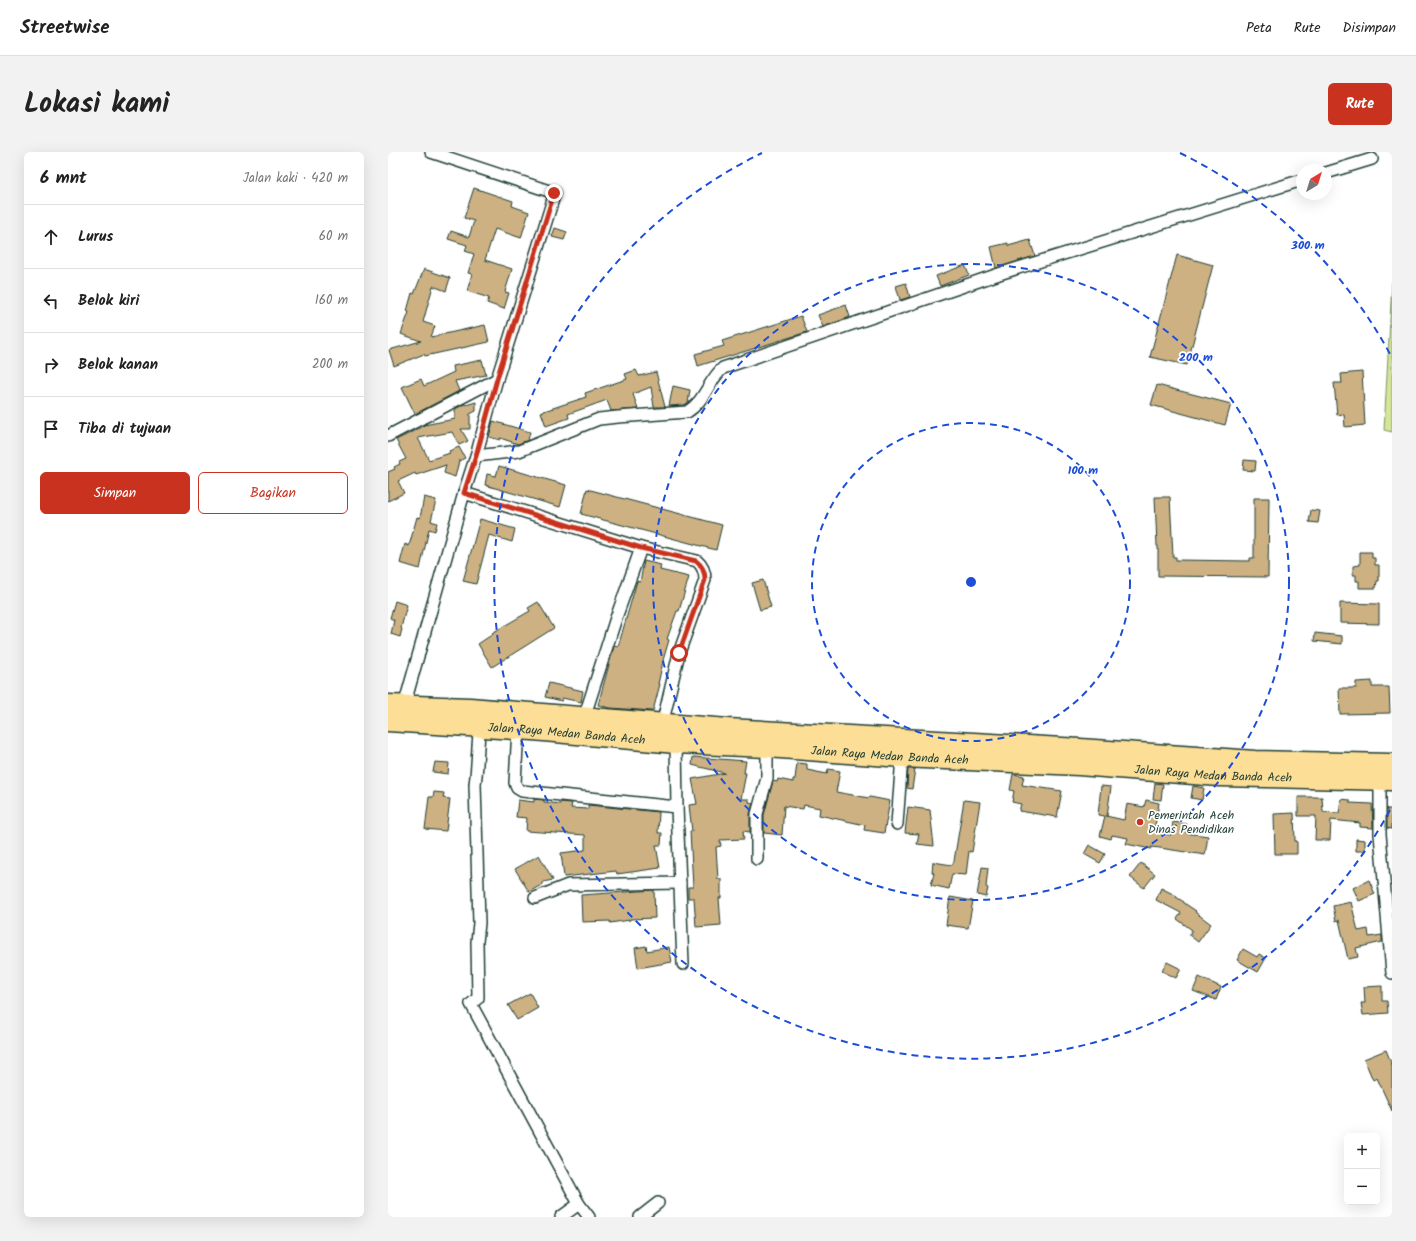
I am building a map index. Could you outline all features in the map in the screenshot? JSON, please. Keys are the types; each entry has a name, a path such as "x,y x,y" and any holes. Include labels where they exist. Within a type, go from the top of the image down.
{"highway":[{"name":"Jalan Raya Medan Banda Aceh","path":"396,706 470,708 528,724 676,743 767,748 842,744 902,757 1080,757 1392,764"},
{"name":"Jalan Raya Medan Banda Aceh","path":"388,721 480,726 528,724 584,718 842,744 1080,757 1219,776 1386,780"}],"street":[{"path":"396,706 476,456 497,379 554,193 431,152"},
{"path":"1332,171 1372,159"},
{"path":"476,456 519,450 599,420 618,417 687,412 694,408 705,394 716,375 723,368 999,274 1296,182"},
{"path":"388,436 497,379"},
{"path":"464,493 641,548 696,561 701,564 705,574 703,586 679,653 662,725"},
{"path":"584,718 641,548"},
{"path":"528,724 515,783 517,788 522,791 676,807"},
{"path":"480,726 478,741 478,767 475,784 479,923 477,942 478,998 471,1004 579,1204 589,1217"},
{"path":"676,743 676,807 683,964"},
{"path":"756,859 757,814 767,778 767,748"},
{"path":"898,824 902,757"},
{"path":"1386,780 1380,834 1392,973"},
{"path":"535,898 568,885 680,883"},
{"path":"640,1217 658,1203"},
{"path":"561,1217 579,1204"}],"green space":[{"path":"1392,282 1392,432 1384,430"}],"building":[{"path":"474,188 513,201 512,206 529,212 521,238 495,229 485,260 512,269 505,292 509,293 504,309 487,303 489,298 467,291 472,274 468,273 474,254 465,251 467,245 448,239 451,231 469,237 474,221 464,218"},
{"path":"555,228 567,232 564,240 552,237"},
{"path":"1030,240 1035,256 996,268 991,247 1008,243 1008,246"},
{"path":"1177,255 1213,265 1187,365 1150,357"},
{"path":"965,265 969,275 940,286 936,276"},
{"path":"424,269 450,278 446,291 433,286 423,322 435,326 431,337 485,325 489,342 425,356 424,354 394,366 389,350 421,341 401,334 409,312 407,311 412,293 414,294"},
{"path":"906,283 910,297 900,300 896,286"},
{"path":"846,305 850,317 823,327 818,315"},
{"path":"801,316 807,332 698,366 695,354 724,346 722,341"},
{"path":"482,360 486,375 455,381 459,391 415,414 402,387 421,379 424,386 454,372 453,366"},
{"path":"636,370 639,376 656,372 665,407 654,407 651,387 633,394 638,409 611,411 607,400 568,414 569,418 546,426 541,412 586,397 585,393 627,379 625,374"},
{"path":"1362,372 1365,425 1345,427 1344,414 1337,415 1334,383 1342,383 1341,374"},
{"path":"1157,385 1231,404 1225,425 1151,405"},
{"path":"673,386 690,390 688,403 684,405 669,406"},
{"path":"476,402 476,411 470,414 470,429 461,429 468,441 459,445 452,432 418,438 429,460 450,453 449,451 459,447 465,458 459,461 455,477 444,473 446,465 416,475 415,473 398,481 404,493 388,501 388,472 395,469 394,467 400,464 399,462 406,459 396,440 424,425 455,419 455,409 465,404"},
{"path":"493,421 530,432 528,440 518,444 500,438 500,440 489,437"},
{"path":"1244,460 1256,461 1255,471 1243,470"},
{"path":"499,466 566,485 560,507 485,485 487,474 496,476"},
{"path":"587,489 722,525 716,550 581,514"},
{"path":"424,497 436,500 431,521 437,523 435,531 429,529 420,569 400,563 405,544 409,546 417,517 420,518"},
{"path":"1155,497 1170,497 1173,557 1176,557 1176,560 1250,561 1250,558 1254,558 1254,498 1269,498 1268,577 1158,576"},
{"path":"1311,510 1320,511 1318,523 1309,522"},
{"path":"480,519 515,529 512,542 489,535 476,584 463,581"},
{"path":"1360,552 1372,552 1372,558 1375,558 1375,565 1379,565 1379,581 1377,581 1376,588 1359,588 1359,581 1356,581 1356,575 1353,575 1353,566 1360,565"},
{"path":"644,561 661,565 660,570 689,577 679,611 677,611 667,639 669,640 653,711 610,708 598,705 614,646 618,647 637,581 640,582"},
{"path":"763,580 771,607 760,610 752,583"},
{"path":"395,601 407,605 400,637 391,634 394,620 390,618"},
{"path":"538,602 554,628 492,667 478,644 493,634 492,633 530,611 528,608"},
{"path":"1340,603 1379,604 1379,624 1340,623"},
{"path":"1315,633 1342,636 1342,644 1314,641"},
{"path":"1372,681 1372,687 1389,687 1390,713 1340,714 1339,688 1356,688 1356,682"},
{"path":"549,683 583,691 581,702 562,698 562,701 545,697"},
{"path":"693,757 746,761 744,773 746,773 741,799 749,799 749,802 753,803 750,814 750,832 743,831 744,839 720,840 721,846 716,847 718,879 721,879 721,898 719,898 721,925 696,927 694,898 688,898 688,887 693,887 690,831 692,831 689,805 697,804 692,779 725,773 692,765"},
{"path":"435,762 449,763 448,774 433,772"},
{"path":"797,763 807,764 807,770 827,774 828,769 840,771 836,792 890,801 884,833 864,830 865,825 819,815 820,808 804,805 803,809 784,806 782,835 764,833 764,815 773,781 777,782 778,779 793,782 793,779 795,779"},
{"path":"908,769 915,769 912,789 907,788"},
{"path":"1013,774 1024,776 1022,785 1062,791 1057,817 1019,811 1021,804 1012,802 1014,791 1010,790"},
{"path":"1155,783 1163,784 1161,800 1153,799"},
{"path":"1101,786 1111,787 1106,816 1124,820 1127,804 1144,807 1146,800 1159,803 1154,832 1171,835 1173,822 1187,824 1186,833 1208,836 1205,855 1151,847 1151,849 1126,844 1128,838 1112,835 1111,839 1100,836 1105,816 1098,815"},
{"path":"1193,786 1204,788 1202,800 1191,798"},
{"path":"434,792 444,793 443,798 450,799 446,831 425,829 429,797 433,797"},
{"path":"1298,797 1322,797 1323,812 1339,813 1341,799 1350,800 1350,803 1372,804 1373,828 1360,827 1360,823 1331,820 1330,840 1315,840 1316,816 1298,816"},
{"path":"534,799 560,804 560,802 572,803 571,808 588,809 588,805 659,812 658,833 662,833 661,845 656,845 660,868 617,874 616,871 564,877 561,853 585,850 585,835 526,831 527,818 516,817 518,800 534,802"},
{"path":"964,800 980,802 972,852 969,851 966,875 952,874 949,889 931,885 934,873 932,872 933,862 952,865 954,861"},
{"path":"908,807 930,810 934,846 917,844 919,834 905,833"},
{"path":"1387,809 1392,809 1392,829 1387,828"},
{"path":"1294,813 1297,854 1275,854 1274,814"},
{"path":"1356,839 1365,840 1365,851 1356,851"},
{"path":"1089,845 1105,854 1100,863 1084,854"},
{"path":"539,855 553,880 543,882 543,884 529,892 515,869"},
{"path":"1141,863 1155,874 1144,888 1130,877"},
{"path":"982,867 988,868 986,887 988,888 986,897 977,895"},
{"path":"1369,880 1375,894 1359,901 1353,888"},
{"path":"1161,888 1177,896 1176,897 1211,924 1198,942 1189,935 1192,930 1177,919 1181,913 1156,900"},
{"path":"654,890 655,918 630,919 610,923 610,921 582,922 581,895"},
{"path":"950,897 973,901 968,928 946,925"},
{"path":"1351,902 1358,931 1368,929 1369,937 1382,935 1382,942 1356,948 1358,957 1348,959 1339,920 1336,921 1333,906"},
{"path":"646,946 647,951 669,947 672,962 638,968 635,948"},
{"path":"1243,949 1257,957 1259,954 1266,958 1258,972 1237,960"},
{"path":"1167,962 1181,969 1176,978 1162,971"},
{"path":"1199,977 1221,987 1216,1000 1193,991"},
{"path":"1382,986 1382,1001 1387,1001 1388,1013 1363,1015 1361,1003 1365,1003 1364,987"},
{"path":"530,993 538,1008 517,1020 508,1005"},
{"path":"1386,1050 1392,1065 1392,1111 1377,1078 1373,1080 1364,1059"}],"place":[{"name":"Pemerintah Aceh Dinas Pendidikan","path":"1140,822"}],"route":[{"path":"554,193 464,493 641,548 696,561 701,564 705,574 705,580 679,653"}]}
